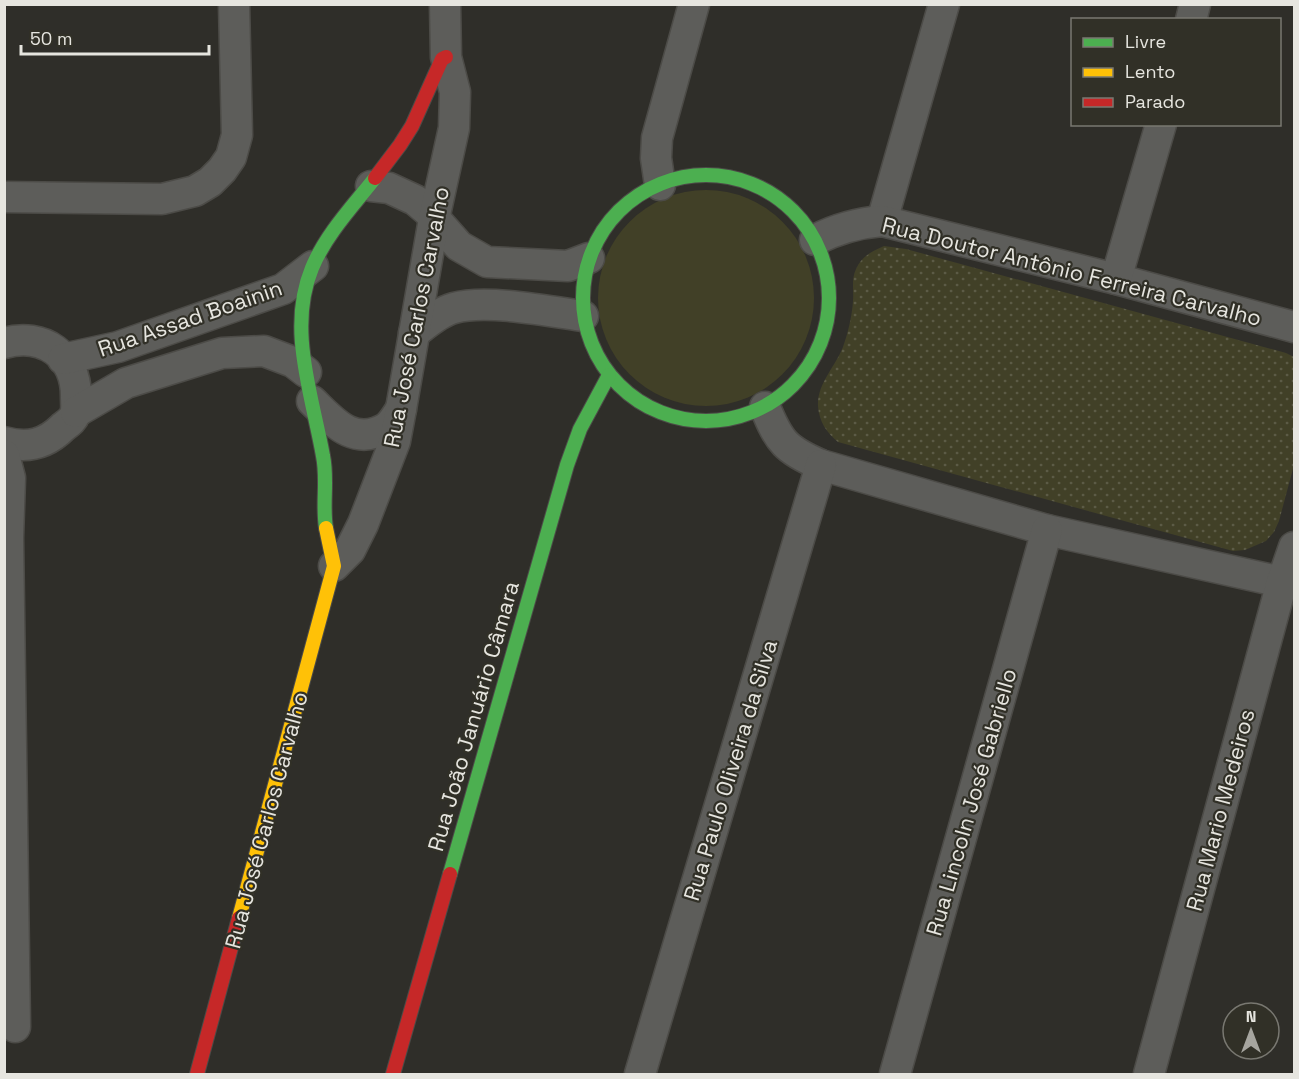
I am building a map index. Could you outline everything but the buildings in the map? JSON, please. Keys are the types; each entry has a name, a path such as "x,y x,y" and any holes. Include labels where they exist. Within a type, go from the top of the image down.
{"street":[{"path":"4,198 162,199 195,191 210,182 231,157 237,135 234,4"},
{"name":"Rua José Carlos Carvalho","path":"334,566 350,550 363,524 395,441 434,219 454,128 455,92 446,57 446,4"},
{"path":"660,184 656,158 657,138 694,4"},
{"path":"882,221 944,4"},
{"name":"Rua José Carlos Carvalho","path":"197,1074 334,566 324,510 324,459 306,372 301,318 304,293 312,266 341,222 403,142 442,59 446,57"},
{"path":"1116,279 1160,126"},
{"path":"710,175 752,184 771,194 788,207 803,222 815,240 824,259 829,280 830,302 821,344 812,363 799,380 765,407 724,420 702,422 660,413 641,403 624,390 609,375 597,357 588,337 583,316 586,269 589,258 604,228 617,213 632,200 660,184 688,177 710,175"},
{"path":"371,186 389,188 408,196 428,211 459,246 487,262 568,266 589,258"},
{"name":"Rua Doutor Antônio Ferreira Carvalho","path":"815,240 831,232 863,222 882,221 1116,279 1294,327"},
{"path":"486,306 493,284 487,262"},
{"name":"Rua Assad Boainin","path":"63,359 118,347 283,289 312,266"},
{"path":"414,333 454,308 521,307 583,316"},
{"path":"194,321 206,335 207,357"},
{"path":"145,338 147,355 159,372"},
{"path":"4,342 17,339 38,341 56,350 73,373 76,386 76,412"},
{"name":"Rua Assad Boainin","path":"4,442 29,446 43,442 73,419 76,412 126,383 222,353 264,351 293,362 306,372"},
{"name":"Rua João Januário Câmara","path":"393,1074 567,465 580,429 609,375"},
{"path":"312,401 349,434 370,433 387,427 401,410"},
{"path":"765,407 774,429 785,445 796,454 821,465 1047,530 1282,582"},
{"path":"4,455 10,478 8,538 15,1027"},
{"name":"Rua Paulo Oliveira da Silva","path":"640,1074 821,465"},
{"name":"Rua Lincoln José Gabriello","path":"895,1074 1047,530"},
{"name":"Rua Mario Medeiros","path":"1149,1074 1282,582 1294,547"}],"shaded area":[{"path":"706,190 727,192 747,198 766,208 789,229 806,257 812,277 814,298 812,319 806,339 796,358 775,381 747,398 727,404 706,406 685,404 665,398 646,388 623,367 606,339 600,319 598,298 600,277 606,257 616,238 637,215 665,198 685,192"},
{"path":"884,246 906,249 1294,357 1294,465 1274,532 1266,541 1245,550 1233,551 838,442 822,422 818,398 823,383 840,354 847,336 852,313 854,273 867,255"}],"traffic: fast":[{"path":"706,175 730,177 753,184 774,196 793,211 808,230 820,251 827,274 829,298 827,322 820,345 808,366 793,385 774,400 753,412 730,419 706,421 682,419 659,412 638,400 619,385 604,366 592,345 585,322 583,298 585,274 592,251 604,230 619,211 638,196 659,184 682,177 706,175"},
{"path":"326,528 324,465 304,361 302,314 305,291 312,268 325,244 340,221 375,178"},
{"path":"450,874 567,465 580,429 609,375"}],"traffic: slow":[{"path":"239,918 334,566 326,528"}],"traffic: jam":[{"path":"375,178 412,126 442,59 446,57"},
{"path":"393,1074 450,874"},
{"path":"197,1074 239,918"}]}
